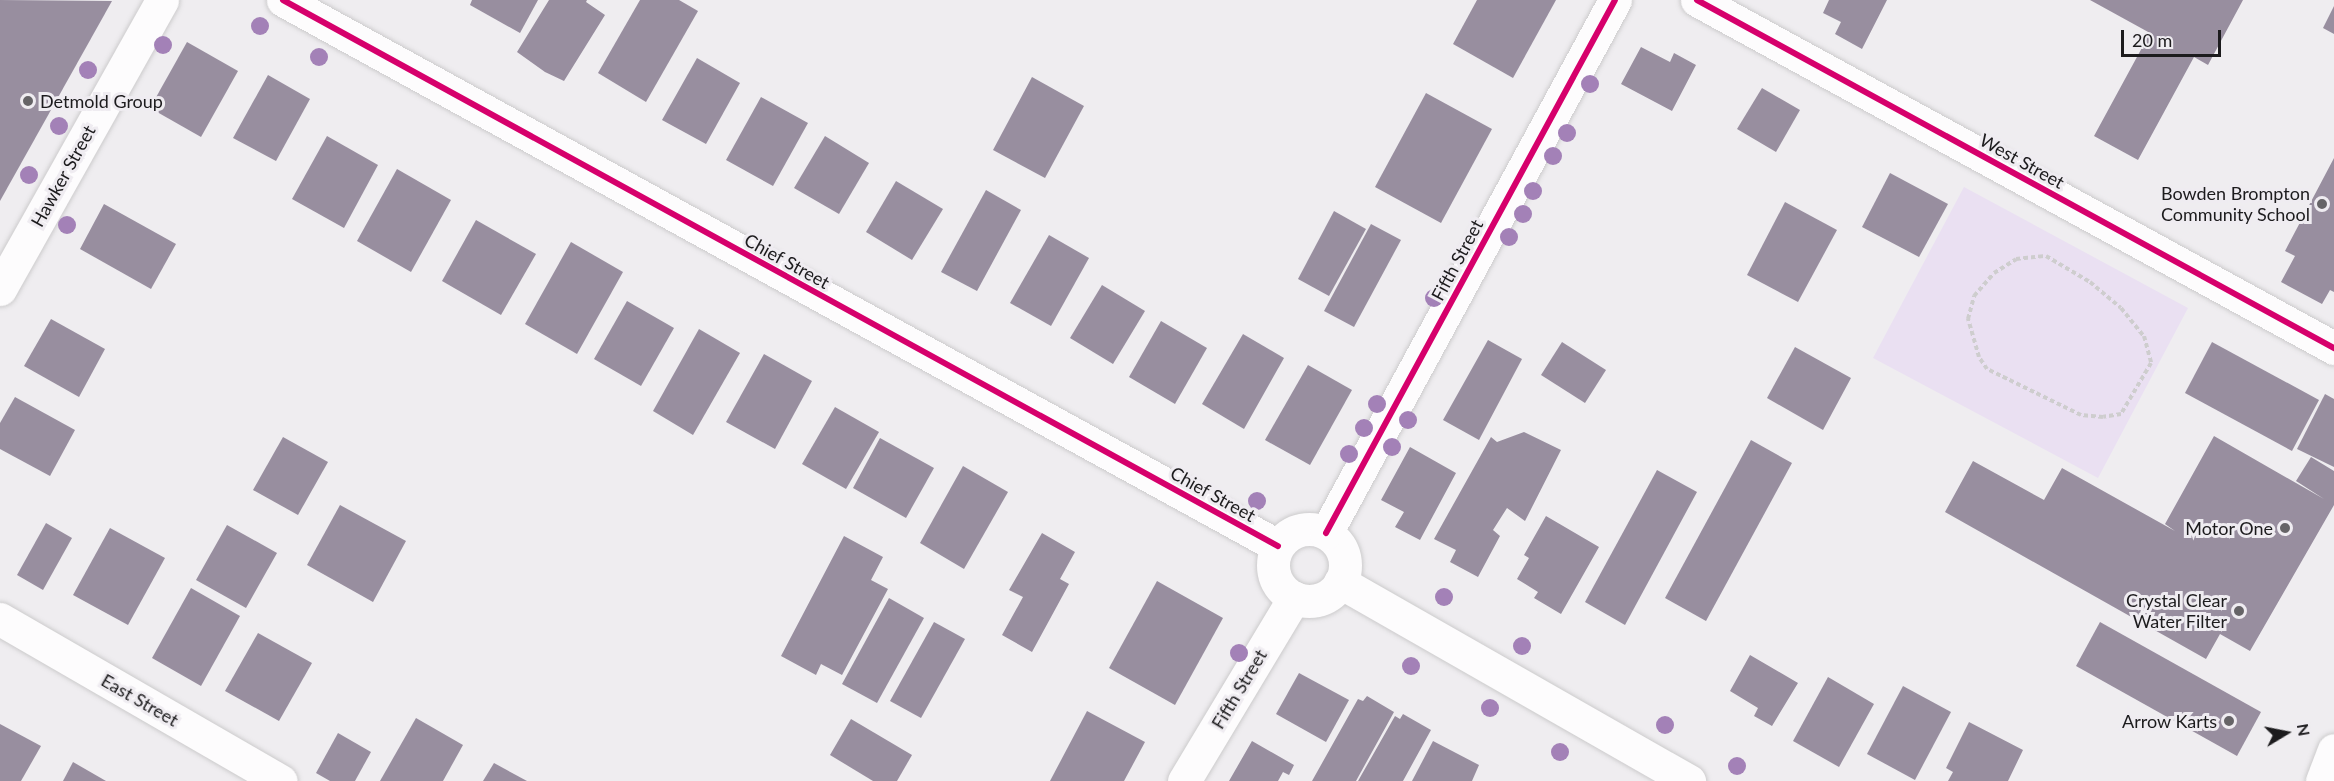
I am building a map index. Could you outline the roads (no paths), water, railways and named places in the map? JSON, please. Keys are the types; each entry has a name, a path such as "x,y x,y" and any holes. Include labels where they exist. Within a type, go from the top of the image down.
{"street":[{"name":"Hawker Street","path":"0,289 162,0"},
{"name":"Chief Street","path":"283,0 1278,546"},
{"name":"Fifth Street","path":"1326,533 1615,0"},
{"name":"West Street","path":"1697,0 2334,348"},
{"path":"1310,529 1326,533 1337,543 1344,556 1345,569 1340,582 1331,593 1322,598 1307,601 1294,598 1281,587 1274,575 1273,561 1278,546 1296,531 1310,529"},
{"path":"1340,582 1689,781"},
{"name":"Fifth Street","path":"1184,781 1294,598"},
{"name":"East Street","path":"0,620 281,781"},
{"path":"2322,781 2334,750"}],"place":[{"name":"Detmold Group","path":"28,101"},
{"name":"Bowden Brompton Community School","path":"2322,204"},
{"name":"Motor One","path":"2285,528"},
{"name":"Crystal Clear Water Filter","path":"2239,611"},
{"name":"Arrow Karts","path":"2229,721"}]}
